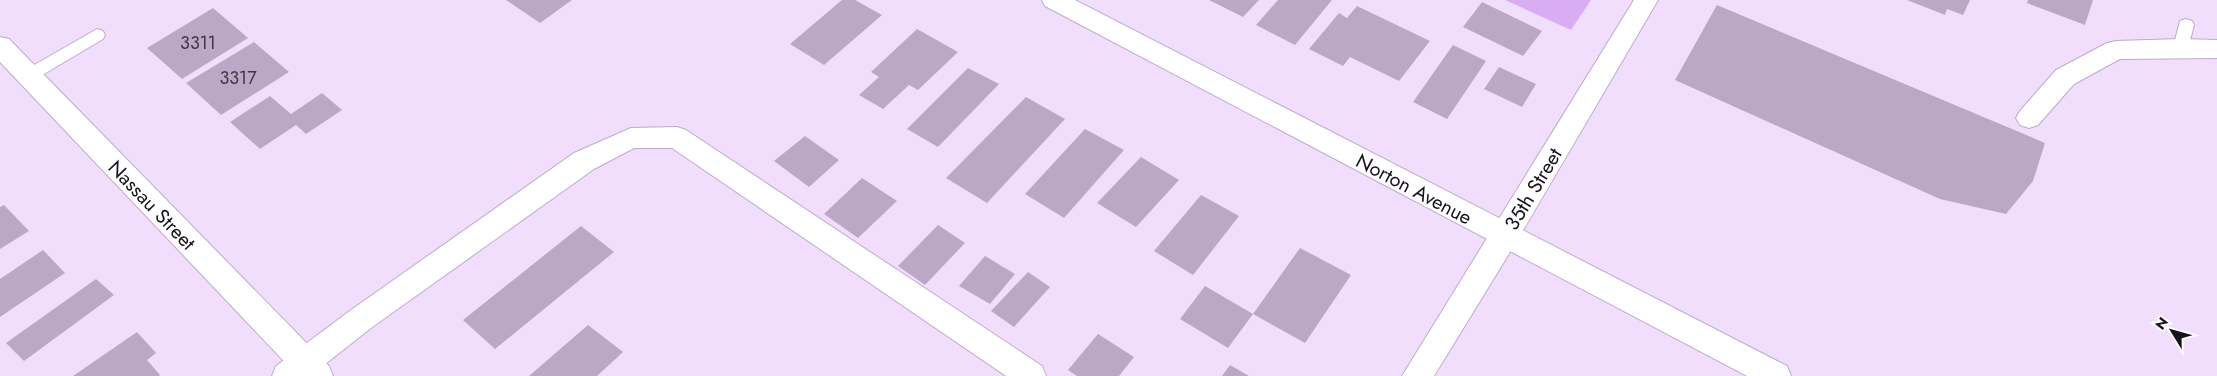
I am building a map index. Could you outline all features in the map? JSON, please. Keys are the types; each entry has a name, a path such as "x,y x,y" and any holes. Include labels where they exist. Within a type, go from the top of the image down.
{"street":[{"name":"Norton Avenue","path":"1054,0 1776,376"},
{"name":"35th Street","path":"1417,376 1505,236 1646,0"},
{"path":"2029,118 2065,77 2116,50 2184,36 2217,49"},
{"name":"Nassau Street","path":"2,52 28,76 303,372 360,319 584,161 631,138 677,137 1030,376"}],"lane":[{"path":"28,76 98,35"}],"shaded area":[{"path":"1505,0 1591,0 1571,30"}],"building":[{"path":"506,0 572,0 540,23"},
{"path":"842,0 855,0 882,15 824,65 790,44"},
{"path":"1209,0 1259,0 1243,17"},
{"path":"1278,0 1332,0 1295,45 1256,25"},
{"path":"1907,0 1970,0 1963,15 1947,9 1945,15"},
{"path":"2028,0 2093,0 2085,25 2027,3"},
{"path":"1482,2 1542,31 1523,56 1463,27"},
{"path":"1717,5 2045,143 2033,181 2006,214 1940,199 1675,80"},
{"path":"1357,6 1430,41 1399,81 1350,57 1343,66 1309,49 1339,13 1347,18"},
{"path":"213,8 248,38 182,79 147,48"},
{"path":"917,29 958,52 918,90 909,85 883,109 859,95 879,77 871,72"},
{"path":"254,42 289,72 221,115 186,83"},
{"path":"1453,45 1486,61 1447,119 1413,102"},
{"path":"1499,67 1536,84 1522,107 1484,89"},
{"path":"968,68 999,84 938,147 907,129"},
{"path":"322,93 342,110 306,134 296,125 260,149 230,122 270,96 291,114"},
{"path":"1026,97 1065,119 987,203 946,178"},
{"path":"1085,129 1124,150 1064,218 1025,194"},
{"path":"805,136 839,160 809,187 774,161"},
{"path":"1141,157 1179,180 1136,227 1097,203"},
{"path":"862,178 897,201 858,238 824,214"},
{"path":"1201,195 1239,216 1193,275 1154,251"},
{"path":"4,205 29,231 0,249 0,207"},
{"path":"938,225 965,243 925,285 898,266"},
{"path":"581,226 614,252 495,349 463,320"},
{"path":"1300,248 1351,275 1305,343 1253,314"},
{"path":"43,250 65,273 0,317 0,279"},
{"path":"985,256 1015,274 990,304 959,286"},
{"path":"1028,272 1050,287 1014,327 991,311"},
{"path":"96,279 114,295 24,361 6,343"},
{"path":"1205,286 1253,314 1228,348 1180,319"},
{"path":"588,325 623,352 597,376 529,376"},
{"path":"137,332 156,353 147,360 159,376 73,376"},
{"path":"1098,334 1134,357 1119,376 1077,376 1068,370"},
{"path":"1230,365 1249,376 1222,376"}]}
